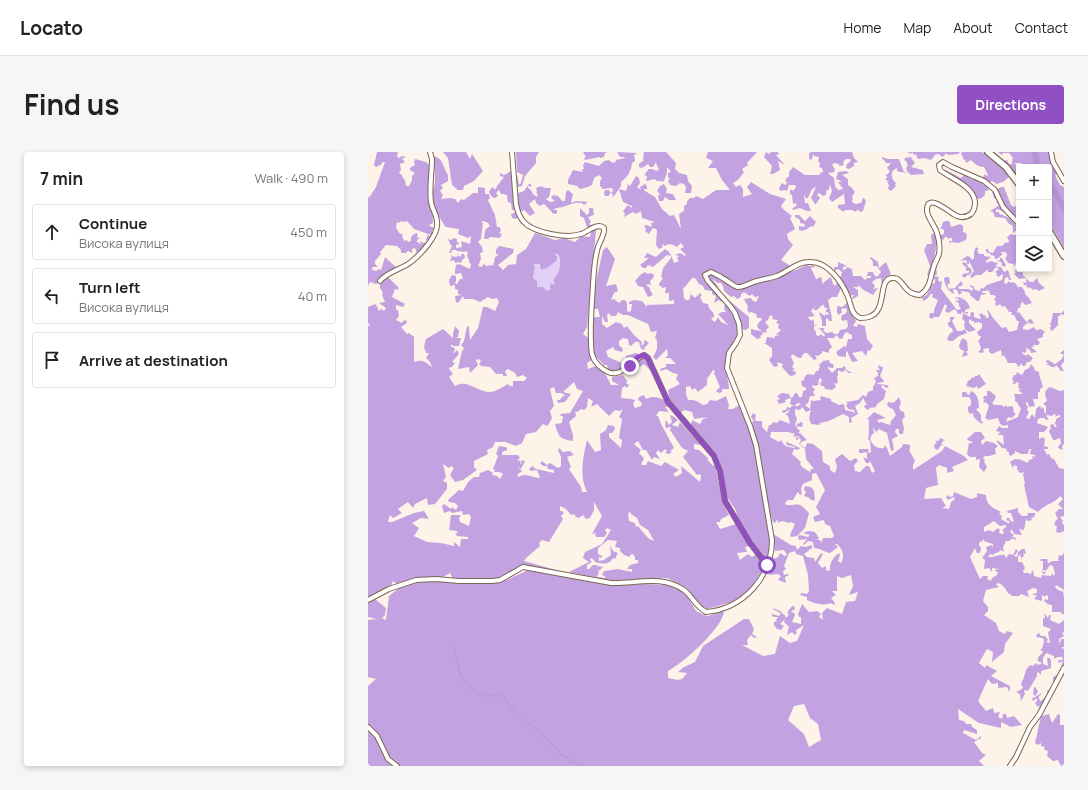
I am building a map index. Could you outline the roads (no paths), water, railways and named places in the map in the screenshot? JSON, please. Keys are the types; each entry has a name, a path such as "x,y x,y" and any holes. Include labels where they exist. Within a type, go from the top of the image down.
{"main road":[{"path":"988,152 1006,167 1016,180"},
{"path":"1051,236 1064,256"}],"street":[{"path":"380,281 383,277 401,269 411,262 431,241 435,234 437,222 431,201 432,159 430,152"},
{"path":"512,152 516,204 523,222 536,230 557,235 575,236 598,226 604,228 604,236 600,242 594,266 590,320 592,356 595,361 608,372 616,374 630,366 638,357 644,355 648,358 668,402 714,456 720,471 725,501 750,543 767,565"},
{"path":"1051,152 1053,162 1064,181"},
{"path":"368,600 390,589 416,580 436,579 492,581 500,580 523,568 611,582 621,583 654,580 669,583 683,590 698,607 706,612 743,598 762,578 772,554 772,540 756,444 726,368 729,352 740,335 739,324 733,310 708,281 705,275 711,272 717,274 739,287 778,276 805,262 816,262 835,276 844,288 853,312 856,316 862,318 870,317 879,310 885,282 892,278 900,281 904,288 912,294 920,295 928,288 934,265 939,254 937,231 927,214 928,205 930,203 934,203 942,205 957,216 965,217 972,213 975,205 973,196 966,188 940,170 939,165 943,162 984,181 995,190 1003,207 1016,221"},
{"path":"1010,766 1016,757 1030,727 1039,715 1064,668"},
{"path":"368,727 377,736 388,759 397,766"}],"waterway":[{"path":"1034,152 1037,164"},
{"path":"1052,189 1055,191 1064,209"},
{"path":"453,646 461,676 467,685 478,693 488,696 497,694 504,698 515,712 545,737 561,754 581,766"}]}
